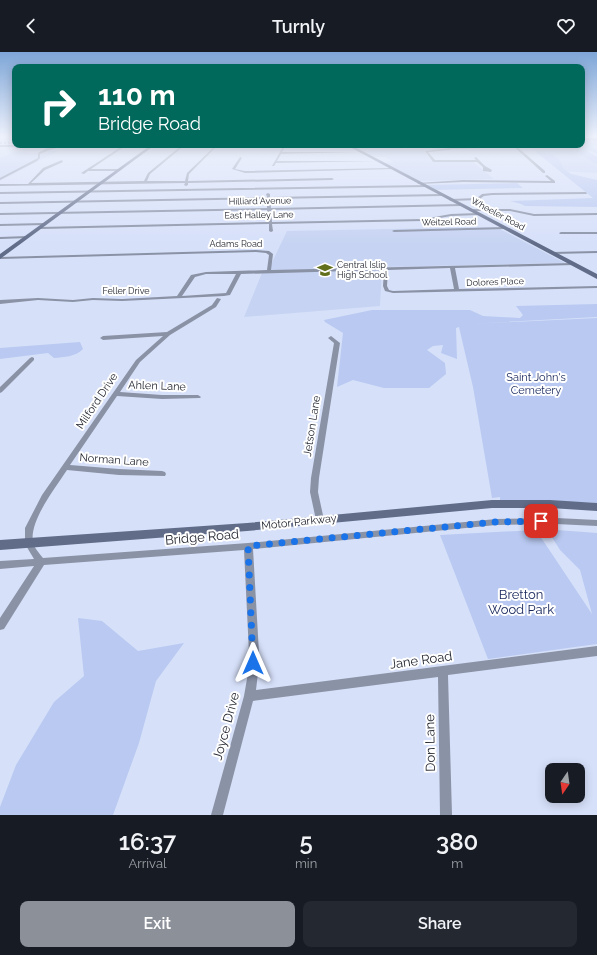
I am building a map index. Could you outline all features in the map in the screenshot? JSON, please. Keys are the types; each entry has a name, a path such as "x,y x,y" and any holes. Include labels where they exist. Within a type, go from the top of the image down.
{"main road":[{"path":"0,257 115,173"},
{"name":"Wheeler Road","path":"399,173 597,276"},
{"name":"Motor Parkway","path":"0,545 247,527 492,504 550,504 597,507"}],"street":[{"path":"0,179 12,173"},
{"path":"29,184 40,173"},
{"path":"145,182 151,173"},
{"path":"178,211 189,173"},
{"path":"269,173 267,180 271,231"},
{"path":"508,176 515,182"},
{"path":"419,183 463,181 554,182 547,176"},
{"path":"0,185 267,180 331,177 343,208"},
{"path":"0,193 424,186"},
{"path":"451,200 478,199 483,195 492,194 586,193"},
{"path":"0,203 442,195"},
{"name":"Hilliard Avenue","path":"0,214 461,205"},
{"path":"471,210 510,210 529,215 597,214"},
{"name":"East Halley Lane","path":"40,228 422,220 451,215 478,214"},
{"path":"0,225 44,224"},
{"name":"Weitzel Road","path":"394,231 505,228"},
{"path":"561,233 597,233"},
{"path":"0,238 27,237"},
{"name":"Adams Road","path":"0,257 256,251 267,252 271,255 269,271"},
{"path":"553,253 597,252"},
{"path":"179,296 193,276 206,273 572,264"},
{"path":"452,267 457,291"},
{"name":"Dolores Place","path":"386,268 387,291 393,292 597,287"},
{"name":"Feller Drive","path":"0,302 38,299 73,301 93,299 122,300 179,296 226,295 239,272"},
{"path":"589,272 597,272"},
{"name":"Milford Drive","path":"29,544 29,528 36,512 114,394 138,361 168,334 214,306 219,299"},
{"path":"103,338 168,334"},
{"name":"Jetson Lane","path":"320,520 314,492 337,343 331,338"},
{"path":"0,391 32,359"},
{"name":"Ahlen Lane","path":"114,394 162,397 198,397"},
{"name":"Norman Lane","path":"65,467 162,474"},
{"name":"Bridge Road","path":"0,565 248,546 496,522 556,521 597,523"},
{"path":"0,626 41,562 29,544"},
{"name":"Joyce Drive","path":"217,815 249,696 254,653 248,546"},
{"name":"Jane Road","path":"249,696 597,651"},
{"name":"Don Lane","path":"443,671 446,815"}],"shaded area":[{"path":"0,173 16,173 0,181"},
{"path":"402,173 486,173 494,179 418,181"},
{"name":"Central Islip High School","path":"496,227 565,263 382,267 380,306 244,317 262,273 267,273 287,231"}],"green space":[{"path":"562,173 569,173 597,180 597,207 525,206 510,201 593,198"},
{"path":"517,183 523,188 434,190 426,185"},
{"name":"Saint John's Cemetery","path":"597,304 597,317 469,324 597,318 597,503 500,500 500,497 492,498 473,387 459,327 456,328 457,359 441,353 443,345 433,346 427,350 445,363 446,374 429,388 384,388 353,380 337,387 343,333 324,320 372,310 470,310 483,316 520,318 523,315 516,306"},
{"path":"80,342 83,349 76,354 69,356 54,358 48,353 0,359 0,348"},
{"name":"Bretton Wood Park","path":"536,530 592,614 580,570 560,550 550,534 557,530 597,533 597,644 488,659 440,535"},
{"path":"78,618 102,621 138,651 184,643 156,681 139,743 113,815 0,815 0,807 16,765 54,702 84,676"}],"place":[{"name":"Central Islip High School","path":"325,270"}],"route":[{"path":"253,663 254,653 248,546 496,522 541,521"}]}
